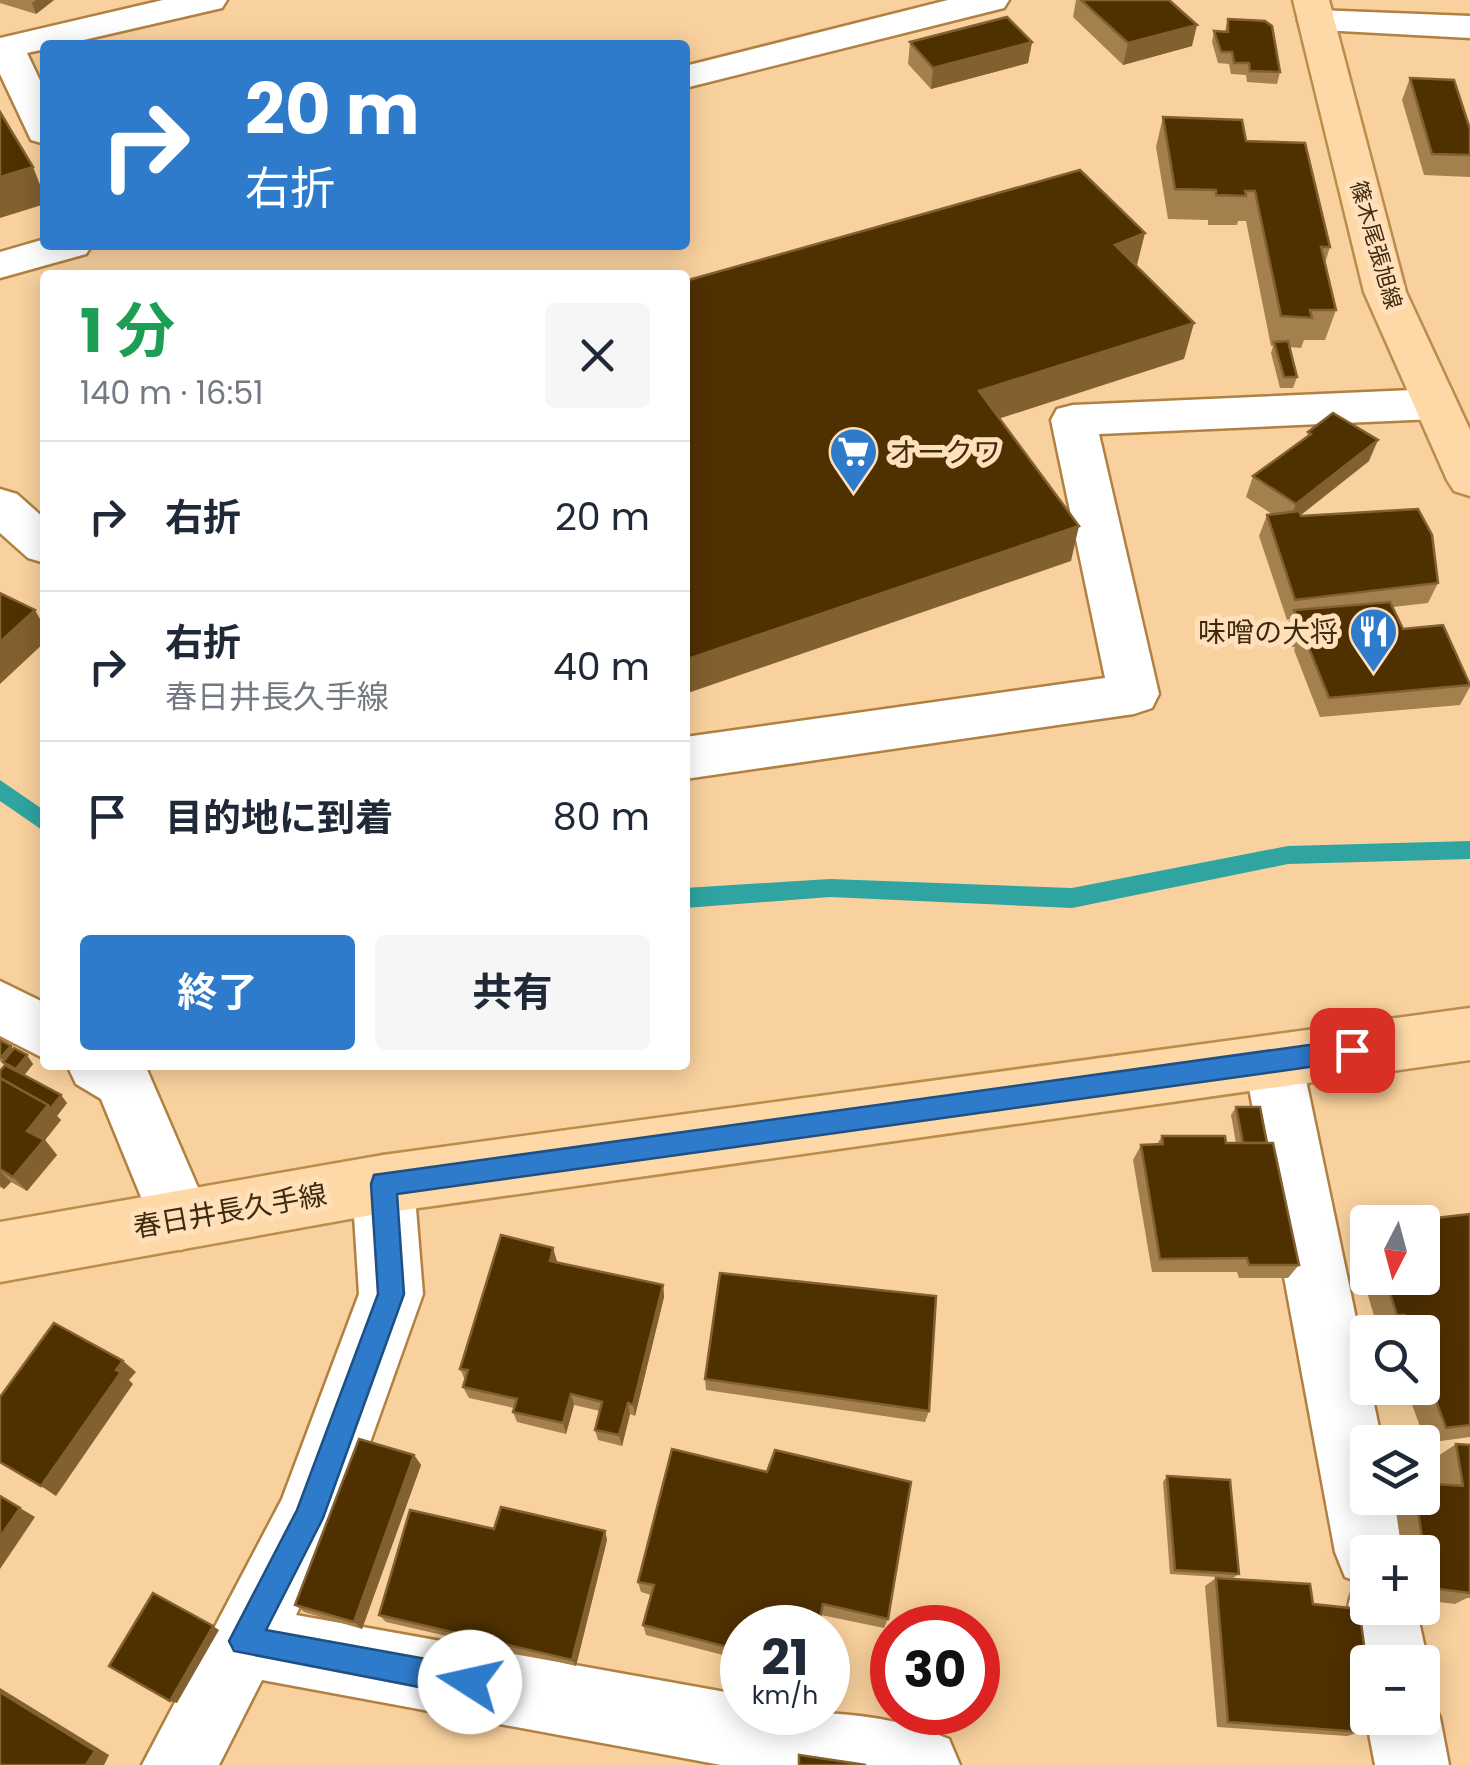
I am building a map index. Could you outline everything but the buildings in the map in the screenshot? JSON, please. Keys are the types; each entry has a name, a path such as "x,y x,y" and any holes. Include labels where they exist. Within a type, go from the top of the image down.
{"main road":[{"name":"篠木尾張旭線","path":"1313,11 1385,292 1470,480"},
{"name":"春日井長久手線","path":"6,1259 181,1220 383,1184 1470,1034"}],"street":[{"path":"40,122 3,44 209,0"},
{"path":"690,76 991,0"},
{"path":"1313,11 1470,27"},
{"path":"0,265 54,250"},
{"path":"690,757 1134,694 1074,420 1436,404"},
{"path":"0,506 40,542"},
{"path":"0,1006 40,1030"},
{"path":"1274,1061 1367,1535"},
{"path":"105,1070 123,1081 181,1220"},
{"path":"180,1765 309,1518 391,1294 383,1184"},
{"path":"244,1641 922,1765"},
{"path":"1406,1735 1412,1765"}],"waterway":[{"path":"0,789 40,819"},
{"path":"690,898 830,888 1072,898 1288,855 1470,850"}],"place":[{"name":"オークワ","path":"854,494"},
{"name":"味噌の大将","path":"1373,674"}],"route":[{"path":"470,1682 244,1641 309,1518 391,1294 383,1184 1352,1050"}]}
